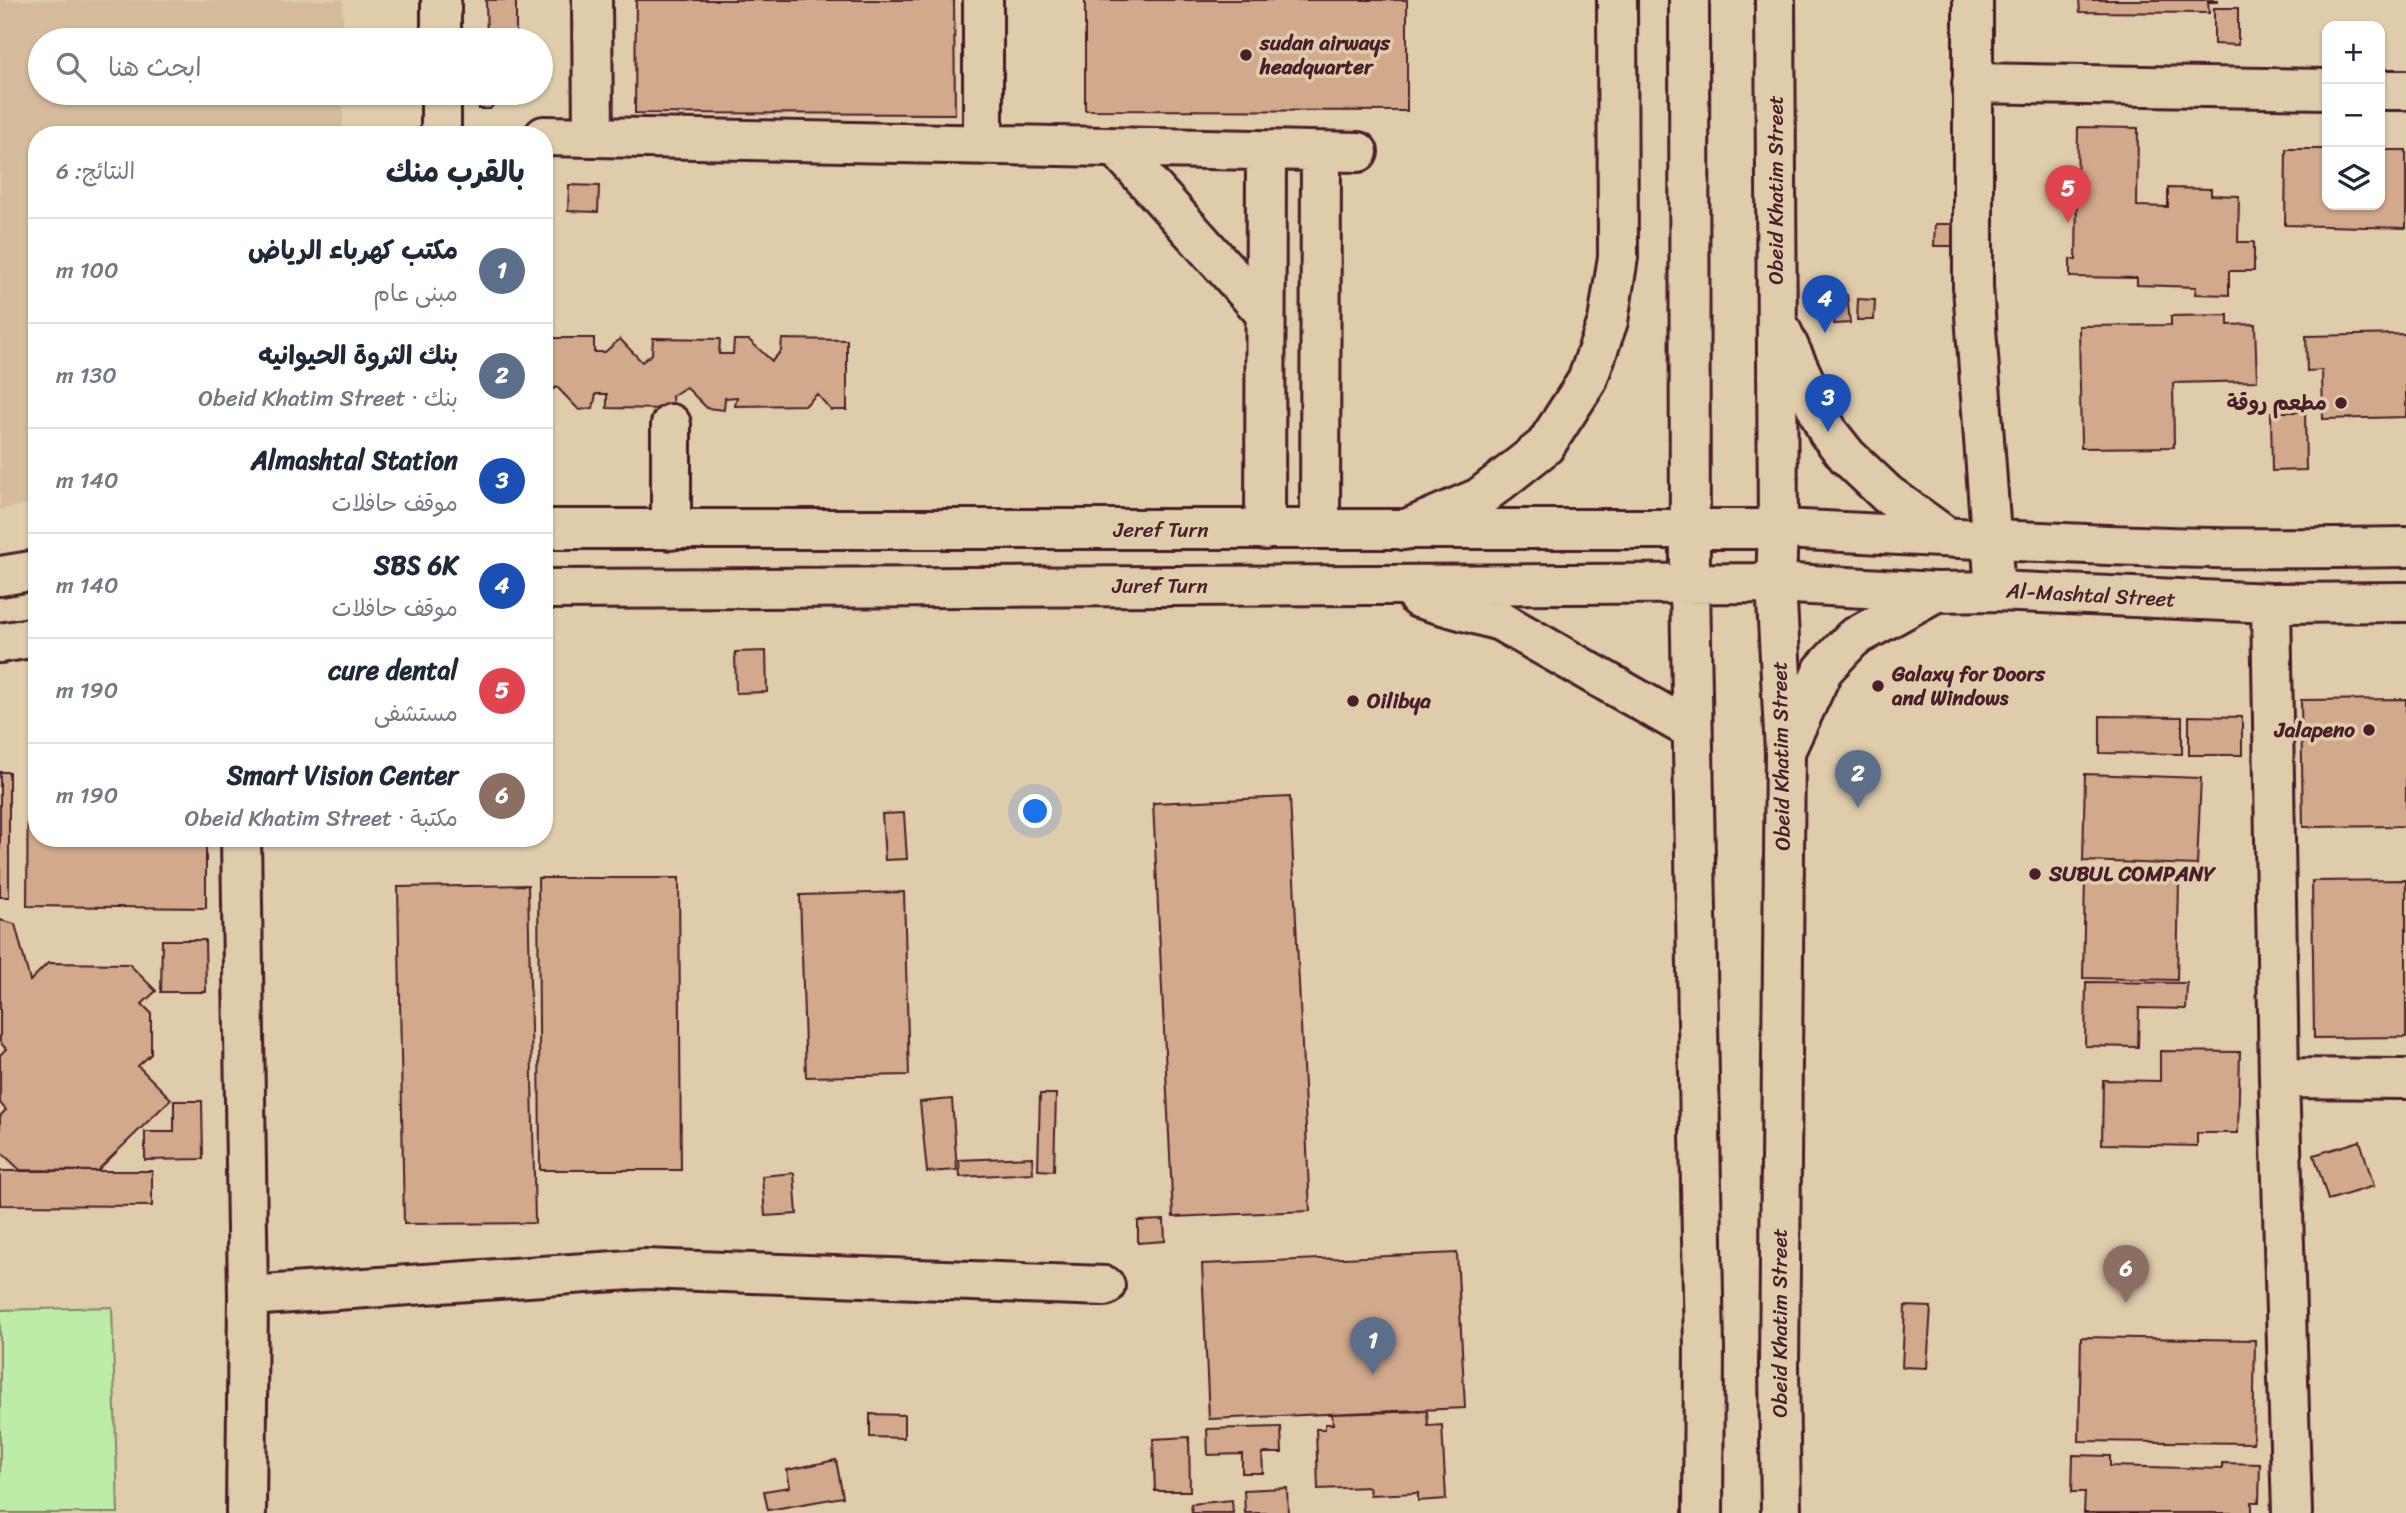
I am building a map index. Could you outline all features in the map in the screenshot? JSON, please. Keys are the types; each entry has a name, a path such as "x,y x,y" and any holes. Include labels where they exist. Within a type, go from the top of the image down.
{"main road":[{"path":"441,0 441,28"},
{"path":"592,0 593,137"},
{"path":"983,0 983,145"},
{"path":"1404,530 1479,498 1545,446 1587,382 1608,321 1618,257 1617,0"},
{"path":"1689,0 1690,583 1703,1337 1703,1513"},
{"name":"Obeid Khatim Street","path":"1775,0 1776,583 1784,752 1779,1365 1781,1513"},
{"path":"1973,0 1973,287 1995,591"},
{"path":"1972,83 2322,89"},
{"path":"2385,90 2406,90"},
{"path":"441,105 441,126"},
{"path":"553,136 1358,152"},
{"path":"1117,148 1265,313"},
{"path":"1265,530 1266,151"},
{"path":"1320,529 1321,152"},
{"path":"1777,322 1828,432 1847,456 1887,494 1945,536"},
{"path":"671,424 671,530"},
{"name":"Jeref Turn","path":"553,529 1778,529"},
{"path":"1778,529 1945,536 1992,541 2215,548 2406,547"},
{"path":"0,576 28,571"},
{"name":"Juref Turn","path":"553,589 1776,583"},
{"name":"Al-Mashtal Street","path":"1776,583 1936,592 1995,591 2272,603 2406,602"},
{"path":"1362,585 1431,600 1500,621 1692,730"},
{"path":"1784,752 1823,670 1853,638 1936,592"},
{"path":"2272,603 2279,1078 2292,1513"},
{"path":"0,643 28,638"},
{"path":"241,847 248,1296 246,1513"},
{"path":"2279,1078 2406,1079"},
{"path":"248,1296 645,1269 1105,1286"}],"shaded area":[{"path":"0,0 343,0 343,28 28,28 28,105 343,105 343,126 28,126 28,504 0,509"}],"green space":[{"path":"112,1307 118,1513 0,1513 0,1310"}],"building":[{"path":"486,0 516,0 516,28 487,28"},
{"path":"636,0 954,0 955,114 635,113"},
{"name":"sudan airways headquarter","path":"1085,0 1407,0 1407,111 1085,110"},
{"path":"2079,0 2217,2 2208,2 2209,13 2080,12"},
{"path":"2214,8 2238,8 2238,45 2214,44"},
{"path":"479,105 493,105 490,109 479,109"},
{"path":"2078,127 2138,128 2137,206 2168,207 2168,188 2211,189 2211,195 2239,196 2238,242 2254,242 2254,271 2229,271 2229,295 2195,294 2196,287 2137,285 2137,278 2070,277 2070,259 2076,260"},
{"path":"2286,149 2322,149 2322,210 2385,210 2385,150 2406,150 2406,228 2285,225"},
{"path":"569,185 599,186 598,212 568,211"},
{"path":"1935,224 1956,224 1956,246 1934,246"},
{"path":"1847,295 1850,323 1834,324 1832,297"},
{"path":"1858,299 1875,300 1874,320 1857,320"},
{"path":"2228,315 2228,325 2255,324 2257,381 2173,383 2174,447 2081,448 2079,326 2171,325 2171,316"},
{"path":"2406,334 2406,417 2323,419 2322,370 2307,371 2306,336"},
{"path":"553,338 594,338 594,352 605,352 620,339 642,362 652,354 653,338 720,339 719,354 733,354 734,340 749,340 772,361 781,351 782,339 847,340 847,410 831,410 817,394 806,405 735,406 737,397 725,398 724,410 707,408 686,387 672,396 673,409 607,408 607,394 596,394 593,408 579,410 557,387 553,389"},
{"path":"2271,412 2305,412 2306,470 2272,471"},
{"path":"766,651 767,692 736,693 735,652"},
{"path":"2406,699 2406,826 2303,827 2301,700"},
{"path":"2100,716 2182,717 2182,754 2100,753"},
{"path":"2189,716 2242,717 2242,755 2189,755"},
{"path":"0,772 9,772 9,897 0,897"},
{"path":"28,773 28,847 206,847 206,908 27,906"},
{"path":"2085,774 2201,778 2197,865 2083,861"},
{"path":"1290,797 1310,1211 1173,1217 1153,803"},
{"path":"904,813 907,859 885,860 882,814"},
{"path":"538,878 679,878 681,1170 540,1170"},
{"path":"2085,878 2179,880 2177,980 2083,978"},
{"path":"2406,880 2406,1037 2314,1038 2312,881"},
{"path":"528,885 535,1223 404,1224 398,887"},
{"path":"904,892 909,1075 806,1077 800,895"},
{"path":"0,920 15,924 30,981 48,963 129,964 156,991 142,1004 151,1013 151,1054 138,1066 171,1099 97,1171 20,1170 0,1151 0,1116 6,1110 0,1103 0,1055 6,1049 0,1042"},
{"path":"162,940 205,940 206,992 161,992"},
{"path":"2086,982 2187,983 2186,1009 2139,1008 2138,1047 2085,1046"},
{"path":"2160,1051 2240,1052 2238,1133 2197,1133 2197,1146 2102,1144 2103,1080 2160,1081"},
{"path":"1040,1094 1056,1094 1054,1171 1038,1170"},
{"path":"952,1099 957,1170 927,1172 920,1102"},
{"path":"174,1101 202,1101 203,1159 145,1160 145,1132 174,1132"},
{"path":"2360,1141 2374,1186 2328,1200 2314,1155"},
{"path":"1032,1157 1033,1173 960,1177 959,1160"},
{"path":"0,1171 152,1171 152,1206 0,1205"},
{"path":"794,1173 797,1214 765,1216 762,1176"},
{"path":"1164,1220 1165,1241 1138,1243 1138,1221"},
{"path":"1457,1253 1465,1408 1209,1419 1202,1264"},
{"path":"1905,1306 1931,1307 1927,1368 1902,1367"},
{"path":"2081,1337 2255,1340 2253,1443 2079,1441"},
{"path":"1427,1411 1428,1426 1442,1425 1446,1499 1418,1501 1418,1493 1370,1495 1369,1487 1318,1489 1316,1429 1325,1429 1325,1424 1333,1424 1332,1414"},
{"path":"870,1414 904,1415 904,1438 870,1437"},
{"path":"1281,1427 1282,1453 1262,1453 1263,1473 1242,1473 1242,1454 1208,1455 1207,1429"},
{"path":"1189,1437 1190,1491 1155,1491 1153,1439"},
{"path":"2073,1455 2110,1456 2110,1466 2222,1469 2222,1463 2260,1464 2259,1502 2252,1502 2252,1513 2084,1513 2085,1492 2072,1492"},
{"path":"836,1460 843,1497 768,1510 764,1491 790,1487 787,1470"},
{"path":"1287,1488 1288,1513 1245,1513 1244,1490"},
{"path":"1232,1500 1233,1513 1192,1513 1191,1504"}],"place":[{"name":"sudan airways headquarter","path":"1246,55"},
{"name":"cure dental","path":"2068,223"},
{"name":"SBS 6K","path":"1825,333"},
{"name":"مطعم روقة","path":"2341,403"},
{"name":"Almashtal Station","path":"1828,432"},
{"name":"Galaxy for Doors and Windows","path":"1878,686"},
{"name":"Oilibya","path":"1353,701"},
{"name":"Jalapeno","path":"2369,730"},
{"name":"بنك الثروة الحيوانيه","path":"1858,808"},
{"name":"SUBUL COMPANY","path":"2035,874"},
{"name":"Smart Vision Center","path":"2126,1303"},
{"name":"مكتب كهرباء الرياض","path":"1373,1375"}]}
